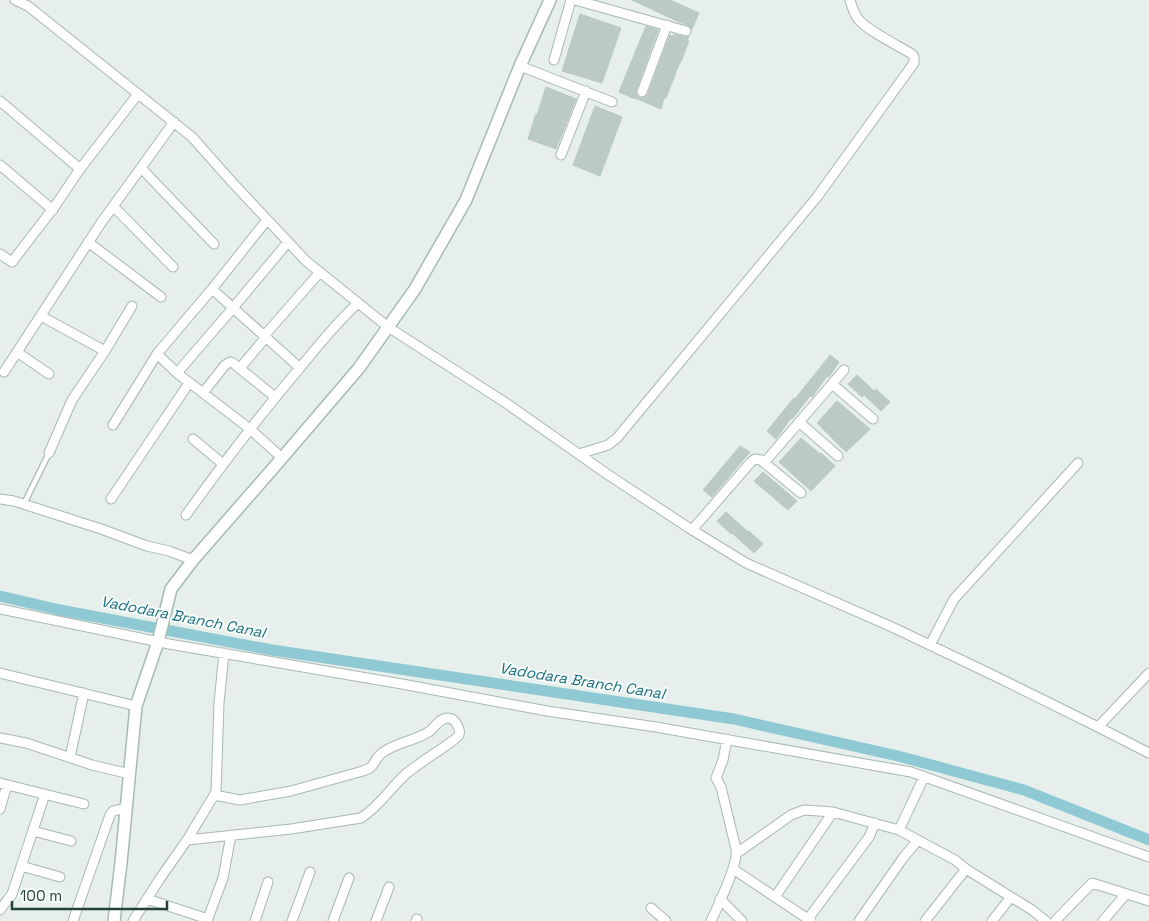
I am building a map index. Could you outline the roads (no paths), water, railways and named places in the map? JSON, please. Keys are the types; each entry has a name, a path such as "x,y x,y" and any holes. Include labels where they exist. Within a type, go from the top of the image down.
{"street":[{"path":"15,0 28,6 192,137 306,261 388,327 506,403 692,530 746,563 892,627 1149,752"},
{"path":"114,921 136,706 159,639 171,589 193,560 358,368 415,289 466,200 520,66 550,0"},
{"path":"554,60 571,0"},
{"path":"576,0 686,31"},
{"path":"579,454 608,445 617,438 817,197 914,63 912,54 864,25 853,10 850,0"},
{"path":"642,92 667,25"},
{"path":"520,66 612,102"},
{"path":"561,155 586,92"},
{"path":"0,254 12,262 53,210 80,169 138,94"},
{"path":"0,101 80,169"},
{"path":"4,372 88,242 174,122"},
{"path":"0,165 53,210"},
{"path":"141,168 214,244"},
{"path":"113,206 173,267"},
{"path":"113,425 157,354 267,220"},
{"path":"88,242 161,297"},
{"path":"177,373 288,242"},
{"path":"240,368 320,272"},
{"path":"212,289 300,368"},
{"path":"186,516 223,464 276,397 340,319 358,303"},
{"path":"49,453 72,400 132,306"},
{"path":"41,316 105,351"},
{"path":"17,352 50,374"},
{"path":"157,354 189,383 250,430 282,458"},
{"path":"203,394 227,363 230,362 276,397"},
{"path":"764,463 844,370"},
{"path":"112,499 189,383"},
{"path":"832,384 873,419"},
{"path":"799,422 838,456"},
{"path":"193,439 223,464"},
{"path":"692,530 755,459 761,460 801,493"},
{"path":"930,645 954,599 1078,463"},
{"path":"0,498 24,504 193,560"},
{"path":"0,609 224,653 547,711 656,727 911,772 1149,857"},
{"path":"133,921 216,792 219,703 224,653"},
{"path":"0,673 136,706"},
{"path":"1098,727 1149,673"},
{"path":"70,758 84,693"},
{"path":"186,840 291,829 361,818 371,812 408,772 457,739 460,732 454,720 448,718 441,720 430,731 383,752 370,768 363,771 291,791 240,800 214,795"},
{"path":"0,738 26,743 92,765 130,774"},
{"path":"711,921 733,869 737,853 721,787 716,780 727,740"},
{"path":"899,830 924,777"},
{"path":"0,809 4,784 84,804"},
{"path":"0,910 12,894 45,794"},
{"path":"73,921 110,815 113,811 126,808"},
{"path":"737,853 791,815 804,810 832,812 899,830 955,860 1046,921"},
{"path":"775,897 832,812"},
{"path":"733,869 809,920 869,837 875,823"},
{"path":"33,830 71,841"},
{"path":"147,899 208,920 223,878 231,835"},
{"path":"859,921 903,858 918,840"},
{"path":"21,866 60,877"},
{"path":"925,921 966,869"},
{"path":"292,921 310,872"},
{"path":"333,921 349,878"},
{"path":"254,921 268,882"},
{"path":"1056,921 1092,883 1149,901"},
{"path":"376,921 389,887"},
{"path":"1102,921 1126,894"},
{"path":"992,921 1010,897"},
{"path":"720,899 742,921"},
{"path":"651,908 666,921"}],"lane":[{"path":"24,504 49,453"}],"waterway":[{"name":"Vadodara Branch Canal","path":"0,596 60,610 272,650 734,719 898,756 1024,790 1149,840"}]}
